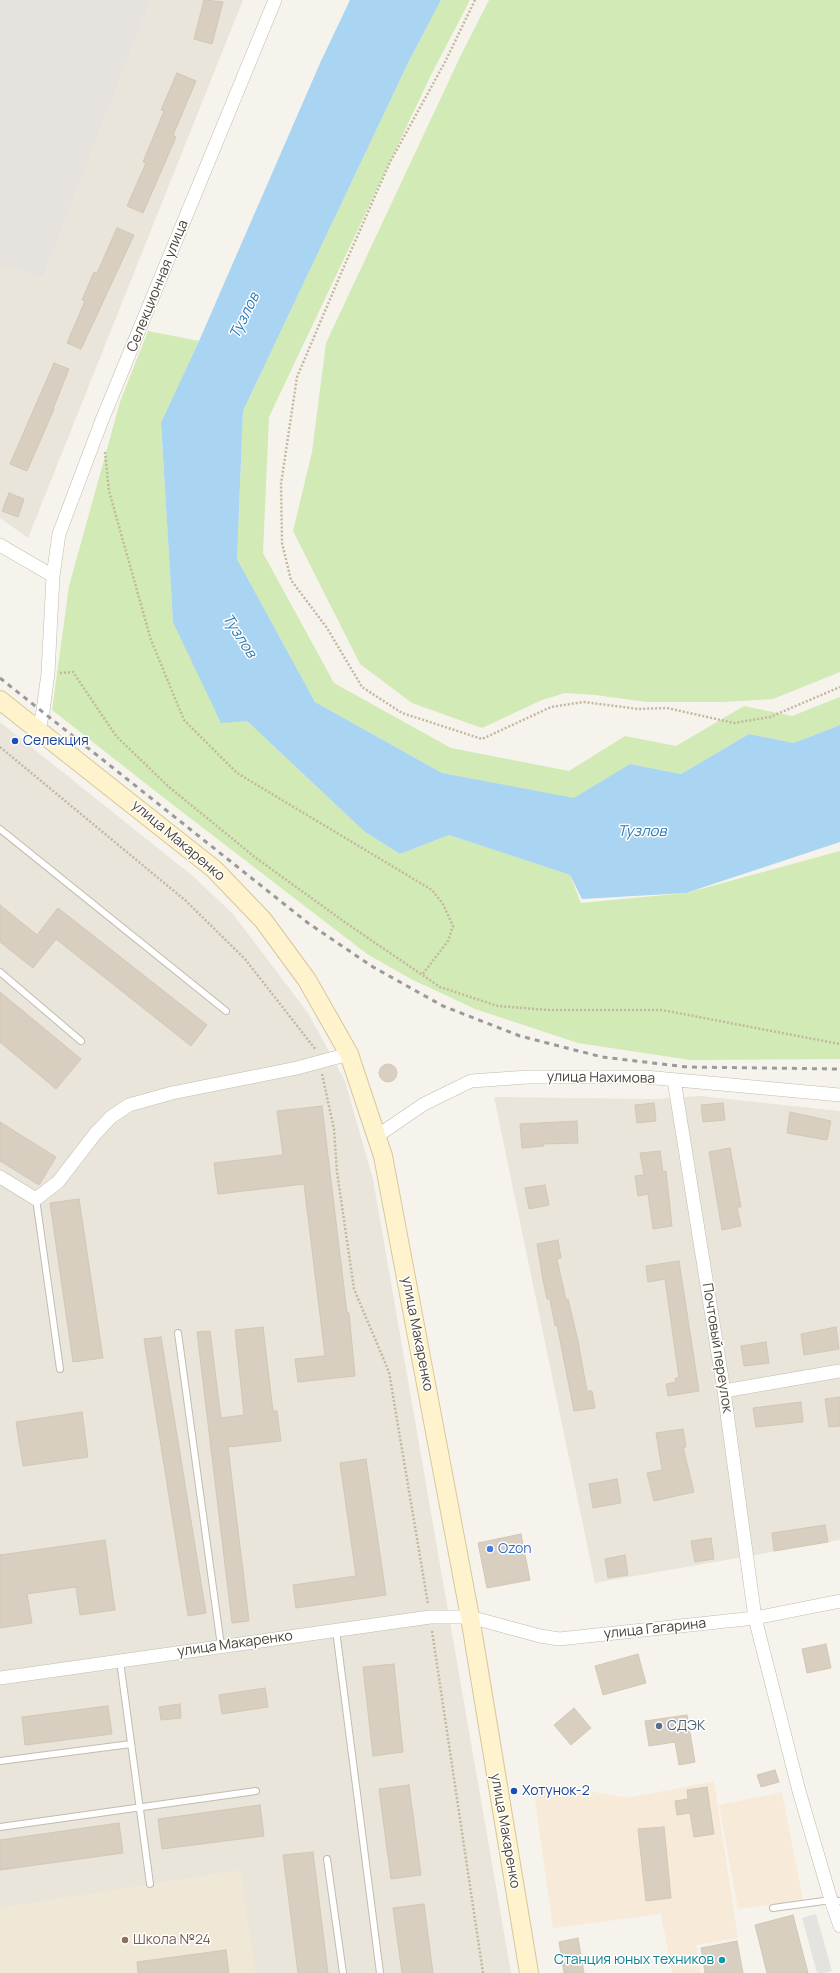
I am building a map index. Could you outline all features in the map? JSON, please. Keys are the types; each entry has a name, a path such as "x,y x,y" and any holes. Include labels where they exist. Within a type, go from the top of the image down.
{"main road":[{"name":"улица Макаренко","path":"0,700 39,729 214,869 263,920 306,980 349,1054 383,1156 470,1617 529,1973"}],"street":[{"name":"Селекционная улица","path":"39,729 48,673 53,576 59,534 102,420 275,0"},
{"path":"0,545 53,576"},
{"path":"0,1176 36,1199 58,1182 95,1134 111,1117 129,1105 172,1093 320,1062 349,1054"},
{"name":"улица Нахимова","path":"377,1136 424,1104 471,1081 528,1077 645,1077 840,1095"},
{"name":"Почтовый переулок","path":"674,1080 724,1390 755,1618 799,1791 835,1901 840,1926"},
{"path":"724,1390 840,1370"},
{"name":"улица Гагарина","path":"470,1617 540,1636 559,1639 755,1618 840,1601"},
{"name":"улица Макаренко","path":"0,1678 430,1617 470,1617"}],"lane":[{"path":"0,829 226,1011"},
{"path":"0,972 81,1042"},
{"path":"36,1199 60,1368"},
{"path":"178,1333 221,1646"},
{"path":"336,1630 380,1973"},
{"path":"120,1661 150,1884"},
{"path":"0,1761 131,1744"},
{"path":"0,1827 256,1791"},
{"path":"327,1859 342,1973"},
{"path":"773,1908 835,1901"}],"path":[{"path":"475,0 445,62 390,162 342,270 298,377 281,484 282,543 291,580 327,628 362,687 402,713 482,739 551,707 584,702 638,709 667,708 734,723 770,717 840,687"},
{"path":"105,448 109,491 151,640 184,720 237,773 432,890 443,904 453,926 448,941 422,975"},
{"path":"48,673 73,672 116,736 169,787 256,858 440,988 498,1006 548,1010 662,1010 840,1044"},
{"path":"0,747 186,901 254,970 318,1053 334,1129 337,1172 354,1289 389,1372 420,1546 484,1973"}],"shaded area":[{"path":"0,0 151,0 43,278 0,266"},
{"path":"151,0 243,0 28,538 0,518 0,266 43,278"},
{"path":"0,722 194,877 233,914 308,1013 345,1081 373,1179 511,1973 0,1973"},
{"path":"700,1096 840,1111 840,1540 595,1583 494,1097 655,1099"},
{"path":"714,1781 738,1938 696,1945 701,1973 672,1973 661,1914 553,1928 534,1793 588,1791 628,1798"},
{"path":"782,1792 803,1900 738,1909 719,1805"},
{"name":"Школа №24","path":"240,1870 256,1973 0,1973 0,1908"},
{"path":"816,1914 832,1971 824,1973 817,1973 802,1918"}],"green space":[{"path":"441,0 470,0 431,75 269,417 263,553 334,683 451,748 569,771 625,736 676,746 744,706 792,716 840,697 840,725 794,743 749,734 681,774 630,764 574,799 442,773 315,702 237,559 243,411 408,63"},
{"path":"489,0 840,0 840,672 773,699 723,702 647,702 595,695 565,693 542,700 482,728 412,703 360,664 293,531 312,452 326,343 461,55"},
{"path":"148,331 199,341 161,424 173,622 247,721 365,832 400,854 449,835 570,875 581,903 686,893 840,851 840,1059 690,1060 578,1043 475,1009 411,979 367,954 52,710 69,586 120,402"}],"water":[{"name":"Тузлов","path":"350,0 441,0 408,63 243,411 237,559 315,702 442,773 574,798 630,764 681,774 749,734 794,743 840,725 840,842 686,893 582,899 570,875 449,835 400,854 365,832 247,721 221,723 173,622 161,423 199,341 321,61"}],"building":[{"path":"204,0 223,2 212,44 194,39"},
{"path":"177,73 196,81 173,135 176,137 143,213 127,206 146,163 143,162 164,111 161,110"},
{"path":"117,228 134,235 81,349 67,343 85,301 82,300 94,272 97,273"},
{"path":"54,363 69,369 54,409 27,471 10,464"},
{"path":"9,493 24,499 18,517 2,511"},
{"path":"0,905 37,935 58,908 207,1025 191,1046 56,939 33,968 0,942"},
{"path":"0,992 81,1059 56,1089 0,1042"},
{"path":"388,1064 394,1067 397,1073 394,1079 388,1082 382,1079 379,1073 382,1067"},
{"path":"654,1103 656,1121 637,1123 635,1105"},
{"path":"723,1103 725,1120 703,1122 701,1105"},
{"path":"322,1106 347,1313 349,1313 355,1376 298,1382 295,1359 325,1356 304,1184 218,1194 214,1163 283,1155 277,1111"},
{"path":"790,1112 831,1121 827,1140 787,1133"},
{"path":"577,1121 578,1143 543,1144 544,1146 522,1148 520,1124"},
{"path":"0,1122 56,1157 39,1185 0,1161"},
{"path":"730,1148 741,1207 737,1207 741,1226 722,1230 709,1152"},
{"path":"660,1151 663,1172 666,1171 672,1226 653,1229 648,1194 638,1196 635,1176 644,1175 640,1153"},
{"path":"545,1185 549,1205 529,1209 525,1188"},
{"path":"79,1199 103,1358 73,1362 50,1203"},
{"path":"558,1240 561,1258 557,1259 566,1300 568,1299 578,1341 587,1391 592,1391 595,1408 574,1411 557,1325 555,1326 550,1299 547,1299 537,1244"},
{"path":"679,1261 699,1391 668,1396 666,1384 676,1382 675,1378 679,1378 665,1279 648,1282 646,1266"},
{"path":"263,1327 273,1411 277,1411 281,1441 228,1447 249,1621 232,1623 197,1332 210,1331 221,1418 244,1415 235,1330"},
{"path":"836,1327 839,1349 804,1355 801,1334"},
{"path":"161,1337 206,1613 188,1616 144,1339"},
{"path":"766,1342 769,1363 744,1366 741,1346"},
{"path":"840,1397 840,1426 829,1427 825,1399"},
{"path":"801,1402 803,1422 756,1427 753,1408"},
{"path":"82,1412 88,1457 23,1466 16,1422"},
{"path":"683,1429 686,1447 683,1447 694,1492 654,1501 647,1473 662,1470 656,1433"},
{"path":"366,1459 386,1595 296,1608 293,1585 356,1576 340,1463"},
{"path":"617,1479 621,1503 593,1508 589,1484"},
{"path":"825,1525 828,1542 774,1551 772,1533"},
{"path":"521,1534 530,1580 487,1588 478,1543"},
{"path":"711,1538 714,1559 695,1562 691,1541"},
{"path":"105,1540 115,1610 80,1615 76,1587 27,1594 32,1623 0,1628 0,1555"},
{"path":"625,1555 628,1575 608,1578 605,1559"},
{"path":"826,1644 831,1668 807,1673 802,1649"},
{"path":"638,1654 646,1683 603,1695 595,1666"},
{"path":"394,1664 403,1752 373,1756 363,1667"},
{"path":"265,1688 268,1707 222,1714 219,1695"},
{"path":"180,1704 181,1718 161,1720 159,1707"},
{"path":"108,1706 112,1734 25,1745 22,1717"},
{"path":"574,1708 591,1728 571,1745 554,1725"},
{"path":"687,1715 695,1762 679,1765 675,1742 649,1746 645,1721"},
{"path":"775,1770 779,1782 761,1787 757,1775"},
{"path":"409,1785 421,1875 391,1879 379,1789"},
{"path":"707,1787 714,1834 694,1837 690,1813 677,1815 675,1801 688,1799 687,1790"},
{"path":"260,1805 264,1836 162,1849 158,1819"},
{"path":"119,1823 123,1853 0,1870 0,1840"},
{"path":"664,1827 671,1898 646,1901 638,1829"},
{"path":"313,1852 328,1973 298,1973 283,1855"},
{"path":"424,1904 433,1973 402,1973 393,1908"},
{"path":"793,1915 808,1973 767,1973 755,1925"},
{"path":"578,1938 584,1973 564,1973 559,1942"},
{"name":"Станция юных техников","path":"737,1941 743,1973 705,1973 701,1948"},
{"path":"226,1950 229,1973 138,1973 137,1962"}],"railway":[{"path":"0,678 308,923 373,967 443,1006 520,1036 602,1057 687,1067 840,1069"}],"place":[{"name":"Селекция","path":"15,741"},
{"name":"Ozon","path":"490,1549"},
{"name":"СДЭК","path":"659,1726"},
{"name":"Хотунок-2","path":"514,1791"},
{"name":"Школа №24","path":"125,1940"},
{"name":"Станция юных техников","path":"722,1960"}]}
